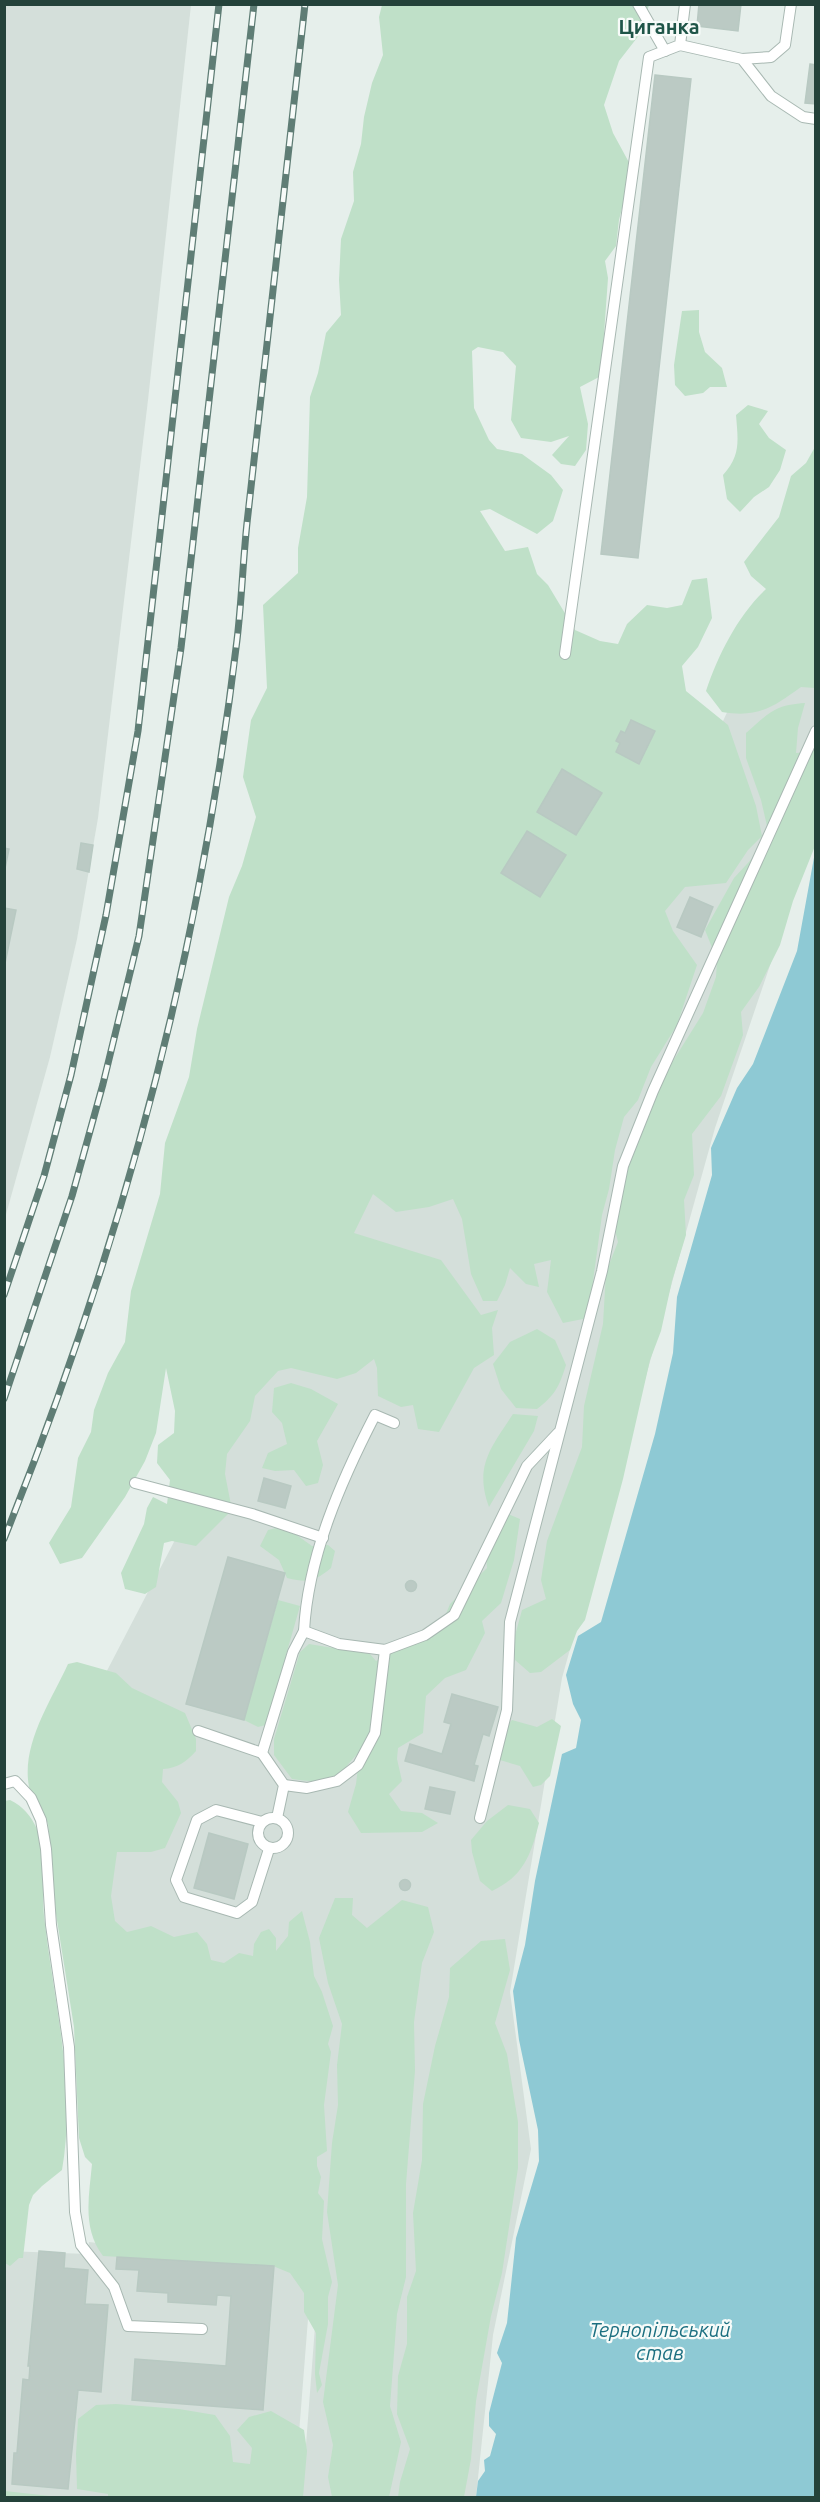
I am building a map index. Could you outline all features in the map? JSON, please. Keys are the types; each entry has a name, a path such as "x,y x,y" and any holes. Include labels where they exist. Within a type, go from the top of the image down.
{"lane":[{"path":"638,4 665,51"},
{"path":"681,45 685,4"},
{"path":"565,654 649,57 681,45 742,59 771,57 785,45 790,4"},
{"path":"742,59 771,96 802,117 816,119"},
{"path":"480,1818 507,1710 510,1622 602,1271 623,1166 652,1091 816,731"},
{"path":"262,1753 293,1652 304,1631 305,1603 323,1538 363,1438 375,1415 394,1423"},
{"path":"304,1631 339,1644 385,1650 425,1635 454,1615 527,1466 558,1432"},
{"path":"135,1483 252,1515 323,1538"},
{"path":"284,1785 307,1788 337,1781 358,1765 375,1732 385,1650"},
{"path":"198,1731 262,1753 284,1785 277,1818"},
{"path":"4,1784 15,1781 31,1798 41,1820 46,1849 51,1925 69,2047 75,2212 81,2245 114,2287 128,2326 202,2329"},
{"path":"262,1822 216,1810 196,1820 176,1880 183,1897 237,1913 252,1902 270,1849"},
{"path":"277,1818 287,1825 289,1837 281,1847 270,1849 260,1842 258,1829 262,1822 265,1819 277,1818"}],"shaded area":[{"path":"5,5 191,5 148,400 98,818 77,939 50,1057 5,1218"},
{"path":"815,524 815,832 715,1128 562,1678 510,1992 531,2149 493,2335 476,2497 302,2497 320,2261 122,2235 72,1738 278,1342 395,895 611,961"},
{"path":"89,2242 312,2268 294,2497 5,2498 5,2251 88,2254"}],"green space":[{"path":"382,5 649,5 640,34 619,61 604,105 613,133 632,168 619,220 616,246 605,261 608,278 601,376 580,387 588,424 586,450 575,466 561,464 552,455 569,436 551,442 521,438 511,420 516,366 503,352 478,347 472,351 474,408 489,440 497,449 522,454 551,475 563,490 553,521 537,534 490,509 480,511 505,551 528,547 537,574 548,585 575,630 600,641 618,644 627,624 647,605 667,608 682,605 692,580 707,578 712,618 698,647 682,666 686,691 728,725 756,806 762,836 748,850 726,883 685,887 665,911 673,931 697,965 677,1025 651,1067 638,1100 624,1117 602,1215 588,1318 563,1323 547,1292 551,1260 534,1264 539,1287 526,1284 510,1268 497,1301 483,1301 471,1274 462,1219 453,1199 429,1207 396,1212 373,1194 354,1233 441,1260 481,1315 498,1310 492,1328 494,1355 474,1368 439,1432 418,1429 413,1405 401,1407 378,1396 377,1368 374,1359 356,1373 337,1379 291,1368 278,1371 255,1396 250,1421 227,1454 225,1474 232,1510 196,1546 172,1541 164,1543 156,1587 145,1594 125,1589 121,1573 144,1524 147,1508 153,1497 167,1504 170,1480 157,1463 158,1445 174,1433 175,1411 166,1368 156,1433 145,1461 125,1497 82,1558 60,1564 49,1543 71,1507 78,1458 91,1432 94,1410 108,1373 125,1342 131,1291 160,1194 165,1143 189,1077 197,1029 229,897 242,866 256,817 243,777 251,720 267,688 263,605 298,573 298,548 307,497 310,397 318,373 326,333 341,315 339,280 341,239 354,201 353,172 361,144 364,117 372,83 383,55 379,17"},
{"path":"699,310 699,332 705,352 722,368 727,387 710,387 703,393 685,396 675,385 674,365 682,311"},
{"path":"748,405 768,411 759,424 769,438 786,450 780,470 769,487 754,497 740,512 727,499 723,475 736,454 738,440 736,415"},
{"path":"815,447 815,688 801,687 773,705 756,712 722,712 706,691 711,677 738,623 766,589 751,576 744,562 779,517 791,476 806,463"},
{"path":"805,703 798,728 796,753 810,752 815,741 815,846 793,901 780,945 759,987 741,1012 743,1035 721,1096 692,1134 694,1175 684,1200 686,1235 672,1281 661,1331 650,1360 623,1479 585,1620 577,1631 570,1650 541,1672 530,1673 515,1660 513,1643 522,1610 546,1599 541,1580 547,1541 582,1447 584,1406 603,1324 606,1272 618,1242 611,1214 658,1085 703,1013 716,977 717,960 705,930 734,878 770,839 761,800 746,758 746,733 772,711"},
{"path":"537,1329 555,1340 566,1365 556,1390 543,1404 537,1409 516,1408 501,1389 493,1364 510,1342"},
{"path":"291,1383 311,1389 338,1404 317,1441 323,1465 318,1483 306,1486 294,1470 275,1471 262,1468 268,1453 287,1444 282,1423 272,1412 274,1388"},
{"path":"513,1414 538,1416 534,1431 489,1507 483,1480 484,1469 492,1448"},
{"path":"503,1512 520,1519 514,1560 501,1603 482,1621 485,1633 466,1670 445,1678 426,1696 423,1733 398,1748 397,1759 402,1781 389,1794 401,1811 422,1813 438,1823 422,1832 361,1833 348,1812 356,1784 360,1751 338,1775 325,1781 292,1779 274,1755 274,1739 300,1652 309,1644 370,1654 376,1661 394,1649 439,1631 450,1604 487,1568 485,1541"},
{"path":"284,1526 312,1546 328,1545 335,1551 331,1568 310,1580 300,1581 287,1578 279,1560 260,1546 268,1530"},
{"path":"278,1600 300,1606 266,1725 258,1727 244,1720"},
{"path":"77,1662 116,1673 132,1688 185,1713 196,1739 196,1751 189,1758 177,1766 163,1769 162,1782 178,1802 181,1813 165,1848 151,1852 117,1852 111,1896 115,1921 127,1932 151,1926 174,1937 197,1932 207,1944 211,1960 224,1963 239,1953 253,1956 254,1944 261,1932 269,1929 276,1938 276,1951 288,1936 289,1922 302,1911 310,1942 314,1976 333,2026 328,2044 331,2052 324,2105 327,2151 317,2157 321,2177 318,2193 324,2201 322,2239 332,2282 328,2297 328,2324 319,2373 322,2385 317,2393 316,2333 304,2312 304,2293 290,2273 273,2266 103,2256 92,2234 88,2212 92,2164 85,2157 79,2138 74,2027 56,1914 48,1824 29,1787 28,1771 29,1755 39,1723 68,1664"},
{"path":"552,1719 561,1726 550,1776 541,1785 533,1787 520,1766 500,1760 497,1735 512,1720 537,1727"},
{"path":"10,1800 23,1808 37,1829 40,1838 44,1916 62,2043 67,2106 62,2170 33,2195 29,2205 23,2258 19,2258 10,2266 5,2263 4,1801"},
{"path":"508,1805 530,1809 539,1823 533,1845 519,1871 492,1891 480,1881 471,1840 487,1821"},
{"path":"335,1898 353,1898 352,1915 367,1928 402,1900 428,1907 434,1932 422,1963 414,2022 415,2071 406,2184 406,2277 397,2314 390,2406 401,2442 389,2497 332,2497 328,2477 333,2445 323,2402 338,2285 327,2212 332,2143 338,2105 337,2065 342,2024 328,1983 319,1938"},
{"path":"505,1939 510,1970 495,2023 507,2054 518,2122 518,2168 502,2273 491,2316 476,2401 471,2459 464,2497 398,2497 410,2449 397,2414 398,2376 407,2344 407,2297 416,2271 413,2213 422,2160 423,2104 435,2046 449,1997 450,1968 481,1941"},
{"path":"116,2404 179,2409 215,2415 230,2436 233,2462 250,2464 252,2448 237,2430 249,2417 271,2411 304,2430 307,2451 303,2497 108,2498 108,2494 77,2489 78,2419 96,2405"},
{"path":"5,2491 59,2497 5,2497"}],"water":[{"name":"Тернопільський став","path":"815,852 815,2497 476,2497 478,2481 485,2471 484,2460 490,2456 496,2434 489,2426 489,2413 502,2363 497,2353 507,2323 516,2238 539,2161 538,2130 519,2040 513,1991 525,1945 535,1881 562,1754 576,1748 581,1720 573,1704 566,1675 578,1636 601,1622 655,1434 673,1353 677,1297 712,1175 711,1148 737,1088 753,1064 797,951"}],"building":[{"path":"699,4 741,4 738,31 697,26"},
{"path":"810,64 816,65 816,104 805,103"},
{"path":"655,75 691,79 638,558 601,554"},
{"path":"631,720 655,731 639,764 616,752 620,743 616,741 621,731 625,733"},
{"path":"562,769 602,793 576,835 537,812"},
{"path":"527,831 566,855 540,897 501,873"},
{"path":"81,843 93,845 89,872 77,869"},
{"path":"4,848 9,849 4,873"},
{"path":"690,897 713,907 701,937 677,927"},
{"path":"4,908 16,910 4,968"},
{"path":"264,1478 291,1486 285,1508 258,1501"},
{"path":"228,1557 285,1573 244,1720 186,1704"},
{"path":"411,1581 415,1582 415,1590 411,1591 407,1590 406,1586 407,1582"},
{"path":"452,1694 498,1707 489,1736 483,1734 474,1765 478,1766 474,1781 405,1761 410,1744 442,1754 451,1724 444,1722"},
{"path":"430,1787 455,1792 450,1814 425,1809"},
{"path":"209,1833 248,1844 234,1899 194,1888"},
{"path":"405,1880 409,1881 409,1889 405,1890 401,1889 400,1885 401,1881"},
{"path":"39,2251 65,2253 64,2268 88,2270 85,2304 108,2305 101,2392 78,2390 68,2489 12,2484 23,2379 29,2380 30,2366 28,2366"},
{"path":"117,2257 274,2266 263,2410 132,2400 135,2359 226,2366 231,2296 217,2295 216,2305 168,2302 168,2293 137,2291 139,2270 116,2269"}],"railway":[{"path":"4,1295 44,1176 71,1075 106,915 138,731 219,4"},
{"path":"4,1399 72,1196 103,1084 139,936 181,648 254,4"},
{"path":"4,1539 64,1380 117,1219 162,1056 198,890 220,765 237,640 246,530 305,4"}],"district":[{"name":"Циганка","path":"659,27"}]}
